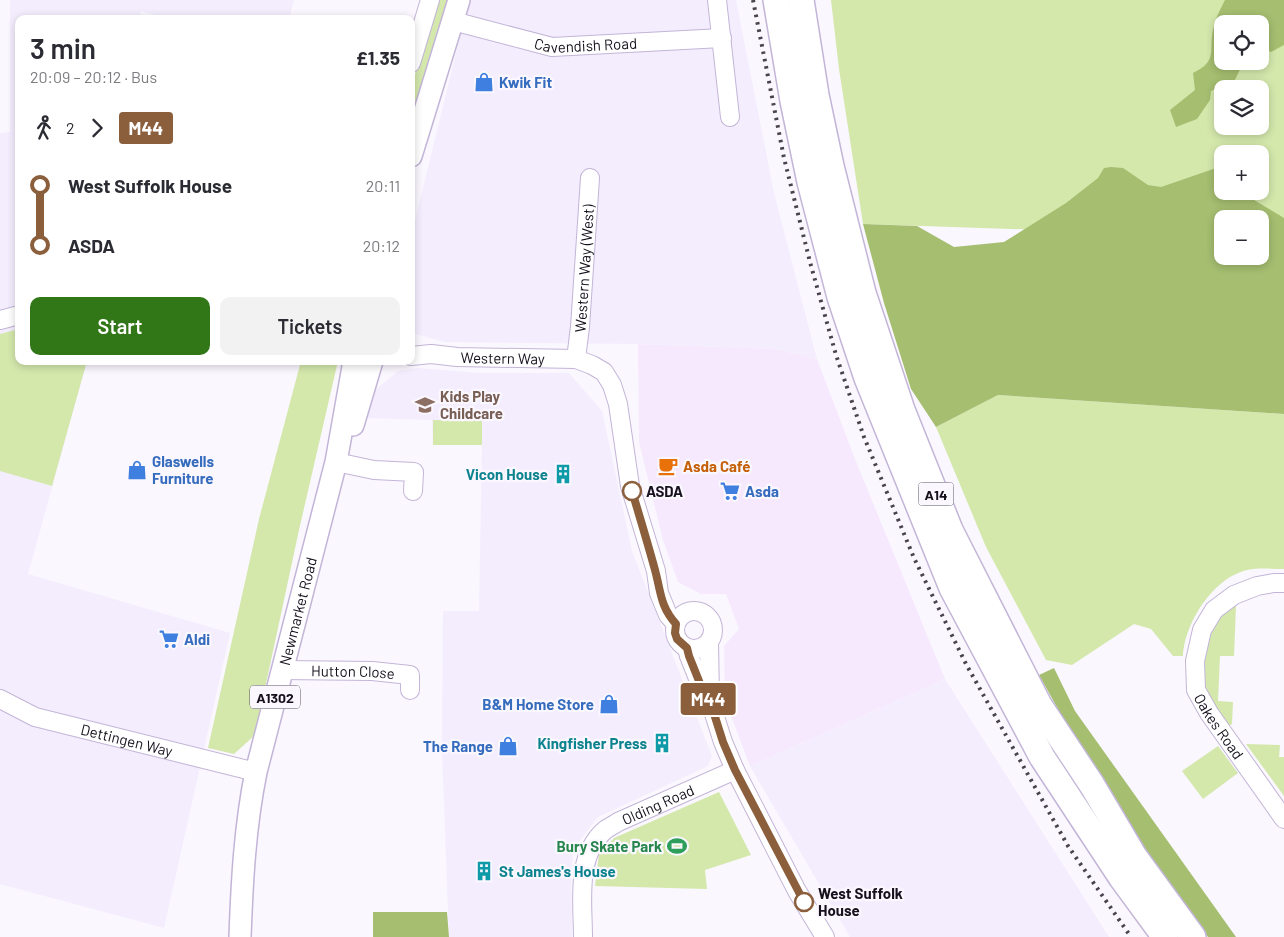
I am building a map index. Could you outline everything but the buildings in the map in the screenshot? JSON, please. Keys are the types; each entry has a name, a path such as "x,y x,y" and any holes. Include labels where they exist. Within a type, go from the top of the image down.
{"highway":[{"name":"A14","path":"776,0 793,102 808,173 840,297 867,378 948,579 1042,757 1121,877 1165,937"},
{"name":"A14","path":"801,0 816,95 831,166 863,293 902,410 950,530 999,629 1040,705 1092,785 1134,856 1193,937"}],"main road":[{"path":"415,143 459,0"},
{"name":"Newmarket Road","path":"240,937 249,808 256,772 336,462 353,365"},
{"name":"Newmarket Road","path":"336,462 356,418 371,365"}],"street":[{"path":"415,51 430,0"},
{"path":"717,0 730,117"},
{"name":"Cavendish Road","path":"453,21 552,47 722,38"},
{"name":"Western Way (West)","path":"576,359 580,327 590,178"},
{"path":"0,320 15,316"},
{"name":"Western Way","path":"415,348 431,354"},
{"name":"Western Way","path":"415,356 431,354 457,357 576,359"},
{"path":"576,359 604,372 612,385 618,404 630,486 658,581 659,593 668,615 681,618 700,611 711,619 714,625 714,632 709,642 710,701"},
{"path":"336,462 374,470 414,472 413,491"},
{"name":"Oakes Road","path":"1284,583 1257,586 1234,595 1214,610 1202,630 1195,661 1196,690 1284,819"},
{"path":"681,618 675,633 677,639 687,648 701,686 710,701 723,742 735,770 797,891 826,937"},
{"path":"687,648 699,649 709,642"},
{"name":"Hutton Close","path":"282,670 372,671 410,675 410,690"},
{"name":"Dettingen Way","path":"0,699 35,717 256,772"},
{"name":"Olding Road","path":"583,937 583,878 586,857 600,835 618,822 735,770"}],"shaded area":[{"path":"10,0 294,0 290,15 156,15 141,11 140,15 15,15 15,365 86,365 28,574 230,633 164,928 0,884 0,133 10,132"},
{"path":"469,0 736,0 774,193 817,359 775,349 638,344 445,342 415,334 415,221"},
{"path":"638,344 775,349 817,359 855,459 945,679 750,766 725,700 724,646 739,629 726,594 701,594 678,582 663,540 639,442"},
{"path":"417,368 481,373 569,373 602,411 632,551 712,756 708,766 598,817 573,849 571,888 572,937 449,937 442,751 443,611 479,611 482,445 433,445 432,420 364,418 373,392 398,371"},
{"path":"945,679 1109,937 850,937 750,766"}],"green space":[{"path":"436,0 450,0 415,113 415,75"},
{"path":"831,0 1284,0 1284,239 1269,226 1269,210 1214,210 1214,236 863,224 839,69"},
{"path":"1225,0 1284,0 1284,45 1271,52 1269,51 1269,15 1218,15"},
{"path":"1214,26 1214,70 1240,70 1235,80 1214,80 1214,90 1211,91 1210,100 1197,119 1176,127 1170,110 1195,90 1193,73 1207,64 1210,59"},
{"path":"1104,168 1123,168 1148,185 1161,187 1214,169 1214,200 1254,200 1284,218 1284,414 998,395 936,427 911,389 884,303 863,224 917,226 954,247 1004,242 1066,203 1098,178"},
{"path":"15,330 15,365 86,365 52,486 0,471 0,334"},
{"path":"300,365 337,365 255,735 234,754 208,748 259,519"},
{"path":"998,395 1284,414 1284,569 1253,569 1239,572 1215,589 1196,614 1185,642 1183,656 1173,656 1151,629 1134,624 1072,665 1046,660 986,547 936,427"},
{"path":"433,420 482,421 482,445 433,445"},
{"path":"1235,605 1234,656 1220,656 1218,701 1233,702 1232,724 1229,726 1215,708 1206,692 1202,678 1202,660 1205,642 1212,626 1221,615"},
{"path":"1054,668 1075,711 1236,937 1208,937 1170,886 1096,777 1039,675"},
{"path":"1246,744 1280,745 1279,757 1284,757 1284,796"},
{"path":"1218,746 1238,773 1203,799 1182,771"},
{"name":"Bury Skate Park","path":"719,792 751,855 705,870 707,889 595,886 599,854 614,838"},
{"path":"373,912 447,912 449,937 373,937"}],"railway":[{"path":"753,0 784,158 810,262 836,355 864,437 914,558 966,664 1068,846 1131,937"}],"bus line":[{"name":"M44","path":"632,491 656,571 659,593 668,615 676,624 675,633 677,639 687,648 701,686 710,701 723,742 735,770 804,902"}],"place":[{"name":"Kwik Fit","path":"484,82"},
{"name":"Kids Play Childcare","path":"425,405"},
{"name":"Asda Café","path":"668,466"},
{"name":"Glaswells Furniture","path":"137,470"},
{"name":"Vicon House","path":"563,474"},
{"name":"ASDA","path":"632,491"},
{"name":"Asda","path":"730,491"},
{"name":"Aldi","path":"169,639"},
{"name":"B&M Home Store","path":"609,704"},
{"name":"Kingfisher Press","path":"662,743"},
{"name":"The Range","path":"508,746"},
{"name":"Bury Skate Park","path":"677,846"},
{"name":"St James's House","path":"484,871"},
{"name":"West Suffolk House","path":"804,902"}]}
